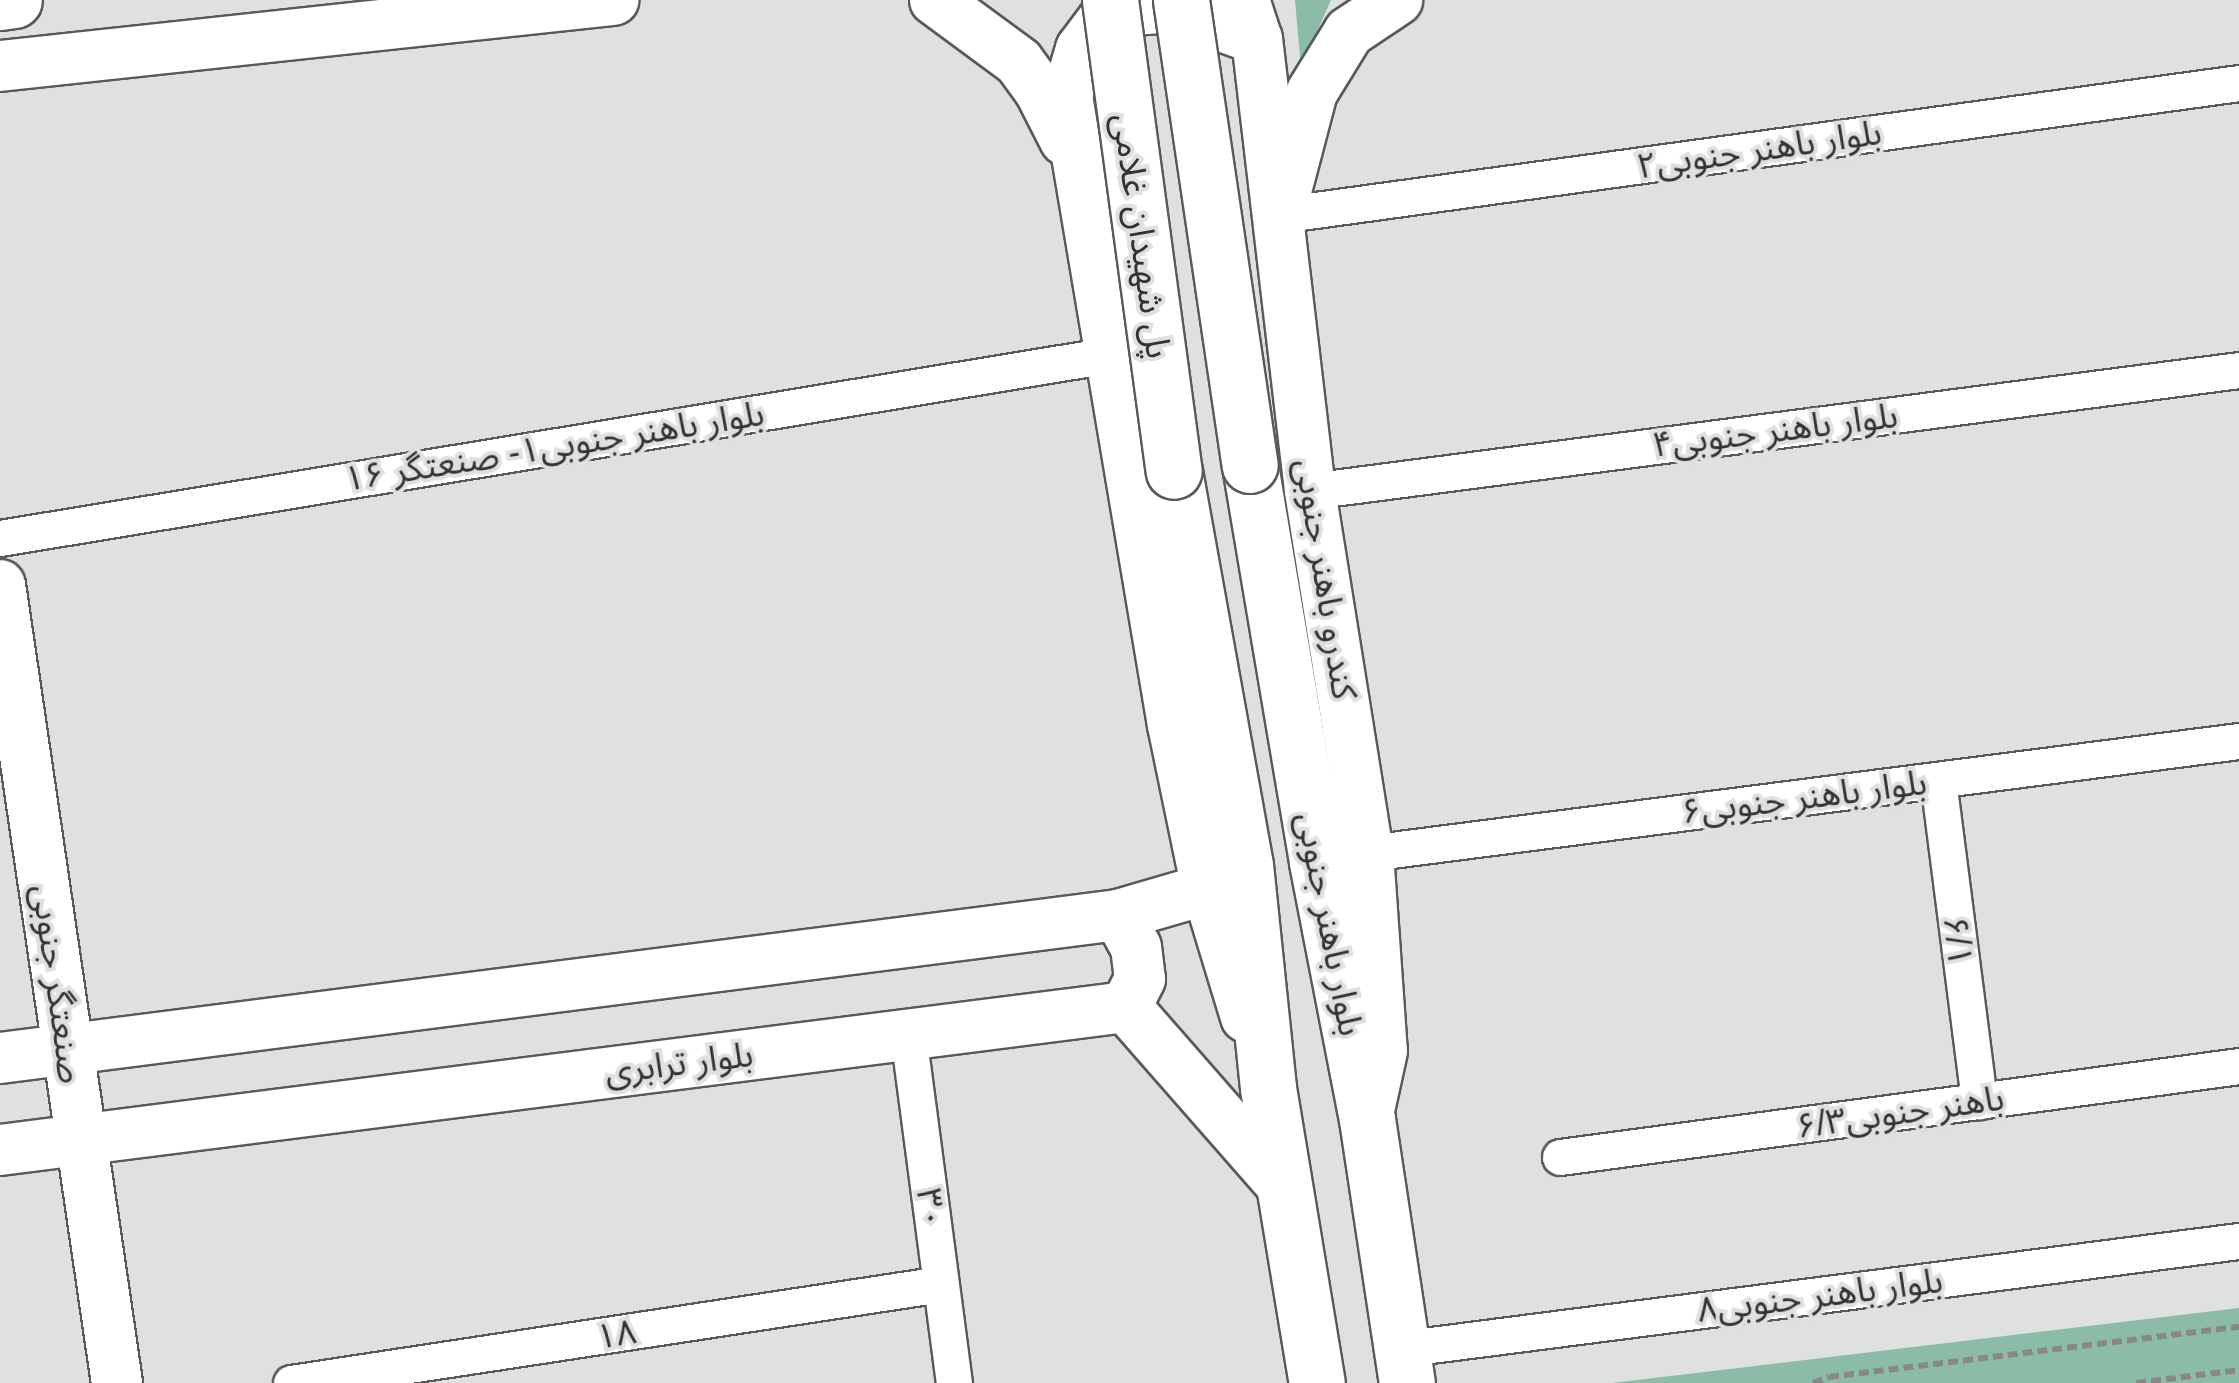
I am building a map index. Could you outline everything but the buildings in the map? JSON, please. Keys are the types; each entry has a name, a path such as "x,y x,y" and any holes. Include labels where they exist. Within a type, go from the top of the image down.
{"main road":[{"path":"0,2 14,0"},
{"name":"پل شهیدان غلامی","path":"1110,0 1174,471"},
{"name":"پل شهیدان غلامی","path":"1182,0 1250,465"},
{"name":"بلوار باهنر جنوبی","path":"1250,465 1317,862 1367,1119 1403,1366"},
{"name":"بلوار باهنر جنوبی","path":"1174,471 1245,866 1281,1184 1317,1383"}],"street":[{"path":"0,66 612,0"},
{"path":"935,0 1019,62 1040,92 1078,167"},
{"path":"1280,216 1312,92 1349,32 1397,0"},
{"path":"1250,19 1160,8 1133,10 1102,21 1081,49 1067,96 1173,725 1207,889 1268,1088"},
{"name":"کندرو باهنر جنوبی","path":"1250,19 1280,216 1310,490 1368,853 1382,1051 1367,1119"},
{"name":"بلوار باهنر جنوبی۲","path":"1280,216 2239,84"},
{"name":"بلوار باهنر جنوبی۱- صنعتگر ۱۶","path":"0,538 1108,355"},
{"name":"بلوار باهنر جنوبی۴","path":"1310,490 2239,370"},
{"name":"صنعتگر جنوبی","path":"0,585 117,1383"},
{"name":"بلوار باهنر جنوبی۶","path":"1368,853 2239,740"},
{"name":"۶/۱","path":"1938,780 1979,1101"},
{"path":"0,1058 1118,915 1207,889"},
{"path":"1118,915 1136,947 1140,979 1126,1008 1281,1184"},
{"name":"بلوار ترابری","path":"0,1150 1126,1008"},
{"name":"۳۰","path":"908,1034 954,1383"},
{"name":"۶/۳باهنر جنوبی","path":"1560,1157 2239,1066"},
{"name":"۸بلوار باهنر جنوبی","path":"1403,1366 2239,1241"},
{"name":"۱۸","path":"291,1383 940,1284"}],"path":[{"path":"1813,1383 1829,1377 2239,1326"},
{"path":"2136,1383 2239,1370"}],"green space":[{"path":"1295,0 1331,0 1301,67"},
{"path":"2239,1308 2239,1383 1612,1383"}]}
